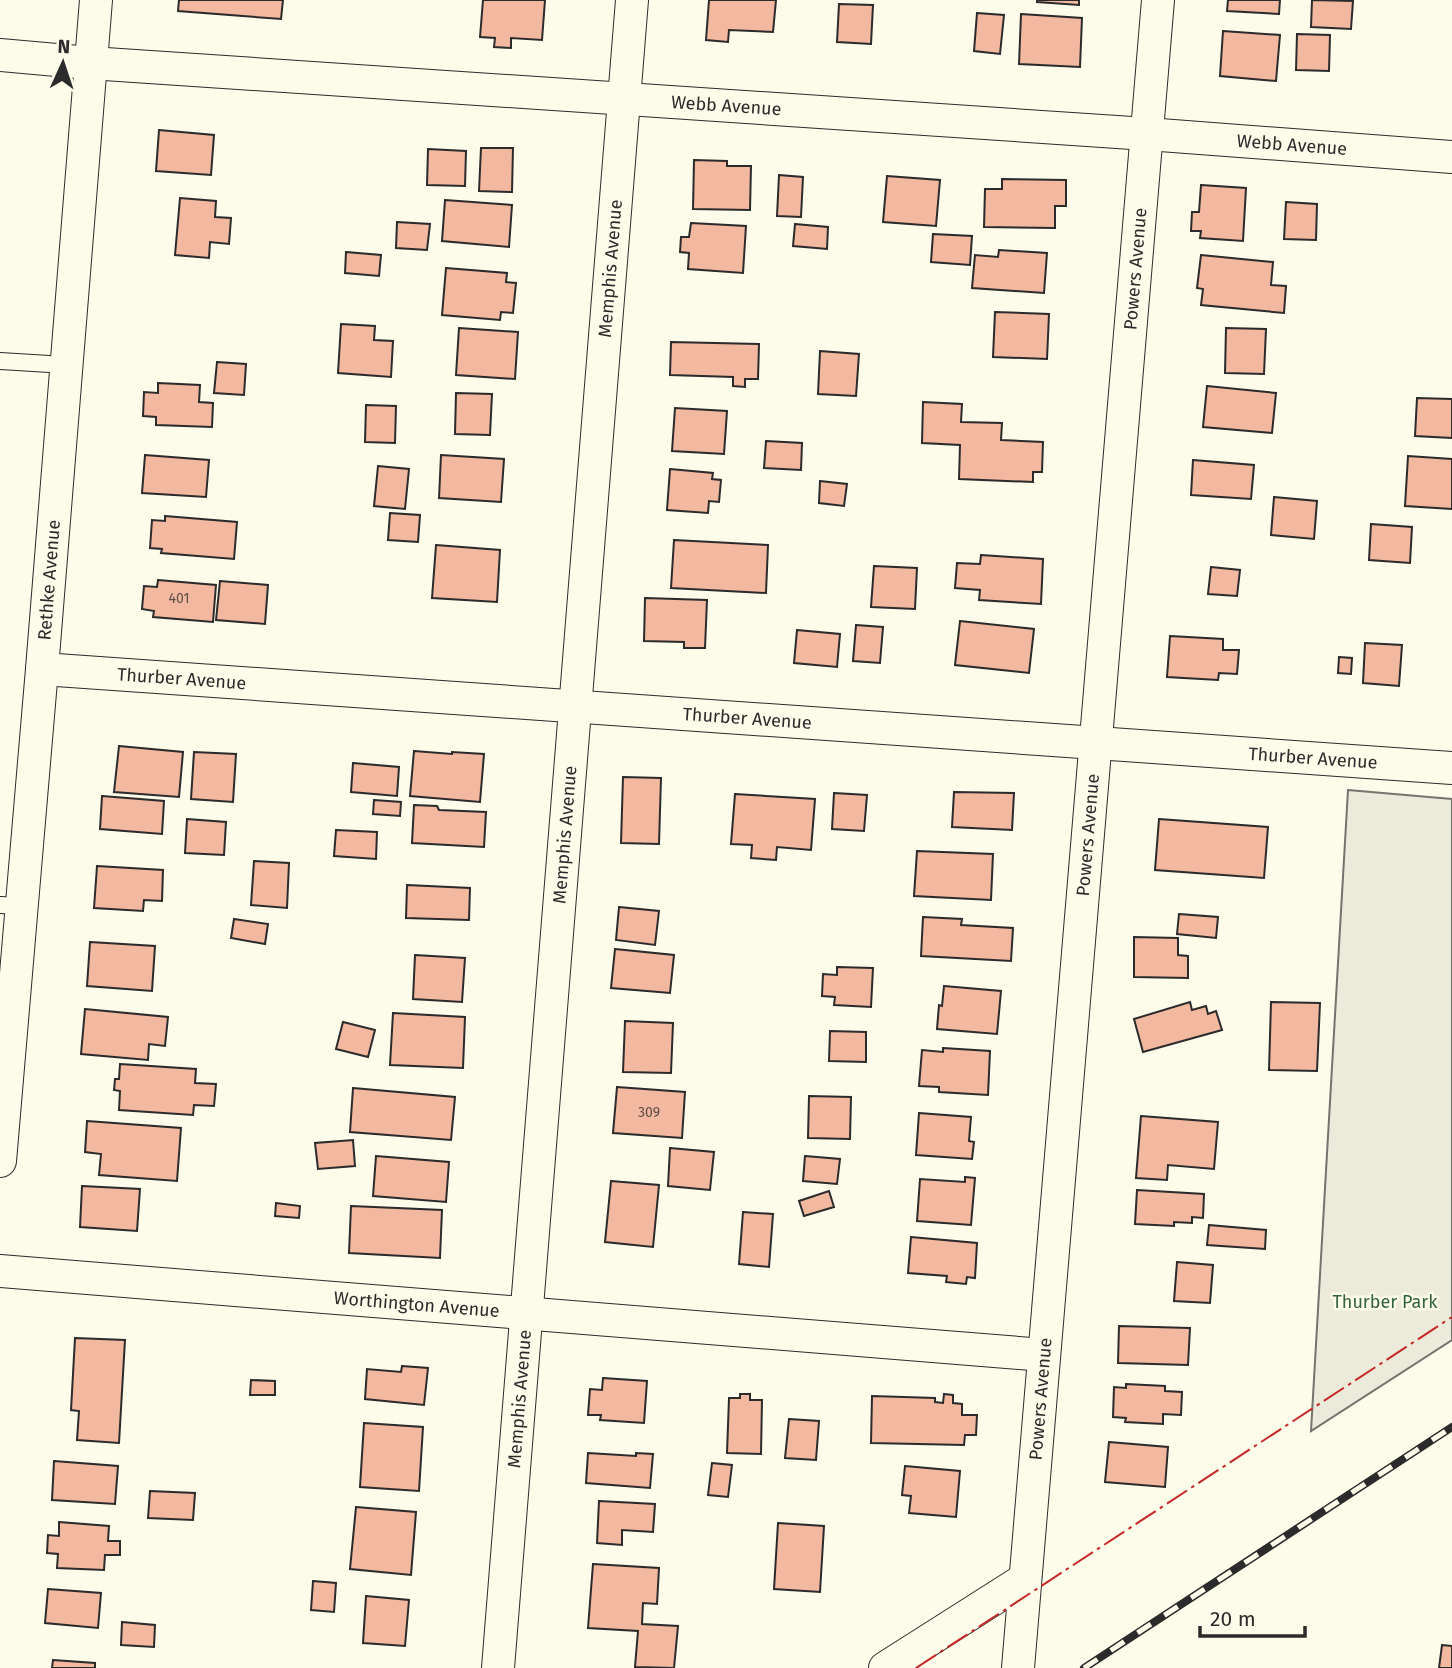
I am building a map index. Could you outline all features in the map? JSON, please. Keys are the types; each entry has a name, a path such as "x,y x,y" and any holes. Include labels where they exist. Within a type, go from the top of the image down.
{"street":[{"name":"Rethke Avenue","path":"0,1161 11,905 42,669 96,0"},
{"name":"Memphis Avenue","path":"498,1668 632,0"},
{"name":"Powers Avenue","path":"1018,1668 1158,0"},
{"name":"Webb Avenue","path":"0,55 1452,157"},
{"name":"Thurber Avenue","path":"42,669 1452,768"},
{"name":"Worthington Avenue","path":"0,1271 1044,1355"},
{"path":"885,1668 1025,1579"}],"lane":[{"path":"0,361 66,366"}],"green space":[{"name":"Thurber Park","path":"1348,790 1452,799 1452,1340 1311,1431"}],"building":[{"path":"179,0 283,0 281,19 178,11"},
{"path":"483,0 545,0 542,40 511,38 511,48 494,47 495,38 480,37"},
{"path":"709,0 776,0 773,32 729,30 728,42 706,40"},
{"path":"1079,0 1079,5 1037,2"},
{"path":"1228,0 1280,0 1279,14 1227,11"},
{"path":"1312,0 1353,1 1351,29 1311,27"},
{"path":"839,4 873,5 871,44 837,42"},
{"path":"977,13 1004,15 1000,54 974,51"},
{"path":"1021,14 1082,18 1080,67 1019,64"},
{"path":"1223,31 1280,35 1276,81 1220,76"},
{"path":"1297,34 1330,35 1329,71 1296,70"},
{"path":"159,130 214,135 211,175 156,171"},
{"path":"481,148 513,148 512,192 479,191"},
{"path":"428,149 466,151 465,186 427,185"},
{"path":"694,160 727,161 727,166 751,166 750,210 693,209"},
{"path":"779,175 803,177 801,217 777,216"},
{"path":"887,176 940,180 936,226 883,222"},
{"path":"1002,179 1066,180 1066,206 1055,206 1055,228 984,227 985,189 1002,189"},
{"path":"1201,185 1246,188 1243,241 1200,238 1201,231 1191,231 1192,212 1199,212"},
{"path":"180,198 216,201 215,217 231,218 229,244 210,242 209,258 175,255"},
{"path":"445,200 512,205 509,247 442,241"},
{"path":"1286,202 1317,204 1316,240 1284,239"},
{"path":"397,222 430,224 427,250 396,248"},
{"path":"691,223 746,226 743,273 688,269 689,253 680,252 681,237 689,237"},
{"path":"795,224 828,227 827,249 793,246"},
{"path":"933,234 972,236 970,265 931,262"},
{"path":"999,250 1047,253 1044,293 972,288 975,255 998,257"},
{"path":"346,252 381,255 379,276 345,273"},
{"path":"1201,255 1273,262 1271,285 1286,286 1284,313 1201,305 1203,289 1197,288"},
{"path":"446,268 507,273 506,282 516,283 513,313 501,312 500,320 442,315"},
{"path":"995,312 1049,314 1047,359 993,357"},
{"path":"341,324 375,326 374,340 393,341 391,377 338,373"},
{"path":"459,328 518,332 515,379 456,375"},
{"path":"1226,328 1266,329 1264,374 1225,373"},
{"path":"671,342 759,344 758,379 745,379 745,387 733,386 733,377 670,375"},
{"path":"820,351 859,354 856,396 818,394"},
{"path":"217,362 246,364 244,395 214,393"},
{"path":"158,383 200,385 199,402 213,403 212,427 156,425 156,417 143,416 144,392 158,393"},
{"path":"1207,386 1276,393 1272,433 1203,427"},
{"path":"456,393 492,394 490,435 455,434"},
{"path":"1417,398 1452,399 1452,438 1415,436"},
{"path":"923,402 962,404 961,422 1002,423 1001,440 1043,442 1042,472 1033,472 1033,482 959,479 960,445 922,443"},
{"path":"366,405 396,406 395,443 365,442"},
{"path":"675,408 727,411 724,454 672,451"},
{"path":"766,441 802,443 801,470 764,468"},
{"path":"145,455 209,460 206,497 142,493"},
{"path":"441,455 504,459 501,502 439,498"},
{"path":"1408,456 1452,459 1452,509 1405,506"},
{"path":"1193,460 1254,465 1251,499 1191,495"},
{"path":"378,466 409,469 405,509 374,506"},
{"path":"670,469 713,473 712,479 721,480 719,502 709,501 708,513 667,510"},
{"path":"820,481 847,484 844,506 819,503"},
{"path":"1274,497 1317,501 1314,539 1271,535"},
{"path":"390,513 420,515 418,542 388,540"},
{"path":"165,516 237,522 234,559 161,553 162,549 150,548 152,520 165,521"},
{"path":"1371,524 1412,527 1410,563 1369,560"},
{"path":"674,540 768,545 766,593 671,588"},
{"path":"436,545 500,550 497,602 432,598"},
{"path":"981,555 1043,559 1041,604 979,600 980,590 955,588 957,563 980,564"},
{"path":"874,566 917,568 915,609 871,607"},
{"path":"1211,567 1240,570 1237,596 1208,594"},
{"path":"158,580 216,585 213,622 153,617 154,611 142,609 144,586 157,587"},
{"path":"220,581 268,585 265,624 216,620"},
{"path":"645,598 707,600 705,648 684,648 684,642 644,641"},
{"path":"960,621 1034,629 1029,673 955,665"},
{"path":"856,625 883,627 880,663 853,661"},
{"path":"797,630 840,634 837,667 794,663"},
{"path":"1170,636 1223,639 1223,650 1239,650 1237,674 1219,673 1218,680 1167,677"},
{"path":"1365,643 1402,645 1399,686 1363,683"},
{"path":"1339,657 1352,658 1351,674 1338,673"},
{"path":"119,746 183,752 179,797 114,792"},
{"path":"414,751 484,754 480,802 410,796"},
{"path":"194,752 236,754 233,802 191,799"},
{"path":"353,763 399,767 397,796 351,792"},
{"path":"623,777 661,778 659,844 621,843"},
{"path":"954,792 1014,793 1012,830 952,827"},
{"path":"834,793 867,795 864,831 832,829"},
{"path":"735,794 815,799 811,850 777,847 776,860 751,858 752,845 731,844"},
{"path":"102,796 164,801 162,834 100,829"},
{"path":"374,800 401,802 400,816 373,814"},
{"path":"414,805 437,806 439,810 486,812 484,847 412,843"},
{"path":"187,819 226,822 224,855 185,853"},
{"path":"1159,819 1268,827 1264,878 1155,870"},
{"path":"336,830 377,832 376,859 334,856"},
{"path":"917,851 993,854 991,900 914,896"},
{"path":"254,861 289,863 287,908 251,905"},
{"path":"97,866 163,870 162,901 144,900 143,911 94,908"},
{"path":"407,885 470,888 469,920 406,918"},
{"path":"619,907 659,911 655,945 616,940"},
{"path":"1179,914 1218,917 1216,938 1177,934"},
{"path":"923,917 962,919 961,925 1013,928 1011,961 921,956"},
{"path":"234,919 268,924 265,944 231,938"},
{"path":"1134,937 1178,938 1178,955 1188,956 1188,978 1134,977"},
{"path":"90,942 155,946 152,991 87,986"},
{"path":"615,949 674,955 670,993 611,988"},
{"path":"415,955 465,958 462,1002 413,999"},
{"path":"837,967 873,968 871,1007 834,1005 835,997 822,996 823,974 837,975"},
{"path":"944,986 1001,991 997,1034 937,1029"},
{"path":"1190,1002 1192,1010 1206,1006 1208,1014 1216,1011 1222,1030 1143,1052 1134,1019"},
{"path":"1271,1002 1320,1003 1317,1071 1269,1070"},
{"path":"85,1009 168,1017 165,1046 149,1044 148,1060 81,1054"},
{"path":"393,1013 465,1017 463,1068 390,1065"},
{"path":"625,1021 673,1023 671,1073 623,1072"},
{"path":"343,1022 375,1030 368,1057 336,1049"},
{"path":"830,1031 866,1032 866,1062 829,1061"},
{"path":"943,1048 990,1051 988,1095 939,1092 939,1087 919,1086 922,1050 943,1052"},
{"path":"120,1064 196,1069 195,1083 216,1084 214,1106 194,1105 193,1115 119,1110 120,1091 114,1090 115,1079 119,1079"},
{"path":"617,1087 685,1092 682,1138 613,1133"},
{"path":"353,1088 455,1097 451,1140 350,1132"},
{"path":"809,1096 851,1097 850,1139 808,1138"},
{"path":"919,1113 971,1117 969,1141 974,1142 972,1159 916,1155"},
{"path":"1141,1116 1218,1122 1214,1169 1168,1165 1167,1180 1136,1178"},
{"path":"87,1121 181,1128 177,1181 99,1175 101,1154 85,1152"},
{"path":"353,1140 355,1166 318,1169 315,1143"},
{"path":"670,1148 714,1152 710,1190 668,1186"},
{"path":"376,1156 449,1162 446,1202 373,1196"},
{"path":"805,1156 840,1159 837,1184 803,1181"},
{"path":"965,1177 975,1178 971,1225 917,1221 920,1179 965,1182"},
{"path":"611,1181 659,1185 653,1247 605,1242"},
{"path":"82,1186 140,1189 137,1231 80,1227"},
{"path":"1137,1190 1204,1194 1203,1218 1192,1217 1192,1223 1174,1222 1174,1226 1135,1224"},
{"path":"829,1191 834,1207 804,1216 799,1201"},
{"path":"276,1203 300,1206 299,1218 275,1216"},
{"path":"351,1206 442,1210 440,1258 349,1253"},
{"path":"743,1212 773,1214 769,1267 739,1264"},
{"path":"1209,1225 1266,1230 1265,1249 1207,1245"},
{"path":"911,1237 977,1243 975,1278 967,1277 966,1284 946,1282 947,1276 908,1273"},
{"path":"1177,1262 1213,1265 1210,1303 1174,1301"},
{"path":"1119,1326 1190,1328 1188,1365 1118,1363"},
{"path":"75,1338 125,1340 119,1443 77,1440 79,1411 71,1410"},
{"path":"402,1366 428,1368 424,1405 365,1399 367,1369 401,1372"},
{"path":"603,1378 647,1381 644,1423 600,1420 601,1415 588,1415 590,1389 602,1390"},
{"path":"251,1380 275,1381 275,1395 250,1395"},
{"path":"1126,1384 1165,1386 1165,1391 1182,1392 1181,1415 1163,1414 1163,1424 1125,1422 1126,1418 1113,1417 1114,1387 1126,1388"},
{"path":"740,1394 750,1394 750,1400 762,1400 761,1454 727,1453 729,1398 740,1398"},
{"path":"944,1394 953,1395 953,1403 962,1404 962,1415 977,1415 976,1435 965,1435 964,1445 871,1443 872,1396 935,1398 935,1402 943,1403"},
{"path":"789,1419 819,1421 816,1460 785,1458"},
{"path":"364,1423 423,1427 419,1491 360,1487"},
{"path":"1109,1442 1168,1447 1165,1487 1105,1482"},
{"path":"588,1453 636,1456 636,1453 653,1454 650,1488 586,1483"},
{"path":"54,1461 118,1466 115,1504 52,1500"},
{"path":"712,1463 732,1465 728,1497 708,1495"},
{"path":"905,1466 960,1471 956,1517 909,1513 911,1496 902,1495"},
{"path":"150,1491 195,1493 193,1520 148,1518"},
{"path":"599,1501 655,1504 653,1532 622,1530 622,1545 597,1543"},
{"path":"356,1507 416,1512 411,1575 350,1569"},
{"path":"59,1522 109,1526 108,1541 120,1541 120,1555 105,1555 104,1570 57,1568 58,1554 47,1553 48,1535 59,1536"},
{"path":"778,1523 824,1526 820,1592 774,1589"},
{"path":"593,1564 659,1568 657,1604 643,1603 642,1624 678,1626 674,1668 635,1667 638,1631 588,1628"},
{"path":"313,1581 336,1583 334,1612 311,1610"},
{"path":"48,1589 101,1593 98,1628 45,1623"},
{"path":"366,1596 409,1600 405,1646 363,1643"},
{"path":"122,1622 155,1625 154,1647 121,1645"},
{"path":"1442,1645 1452,1646 1452,1668 1439,1668"},
{"path":"53,1660 95,1663 95,1668 52,1668"}],"railway":[{"path":"1084,1668 1452,1427"}],"power":[{"path":"916,1668 1452,1317"}]}
